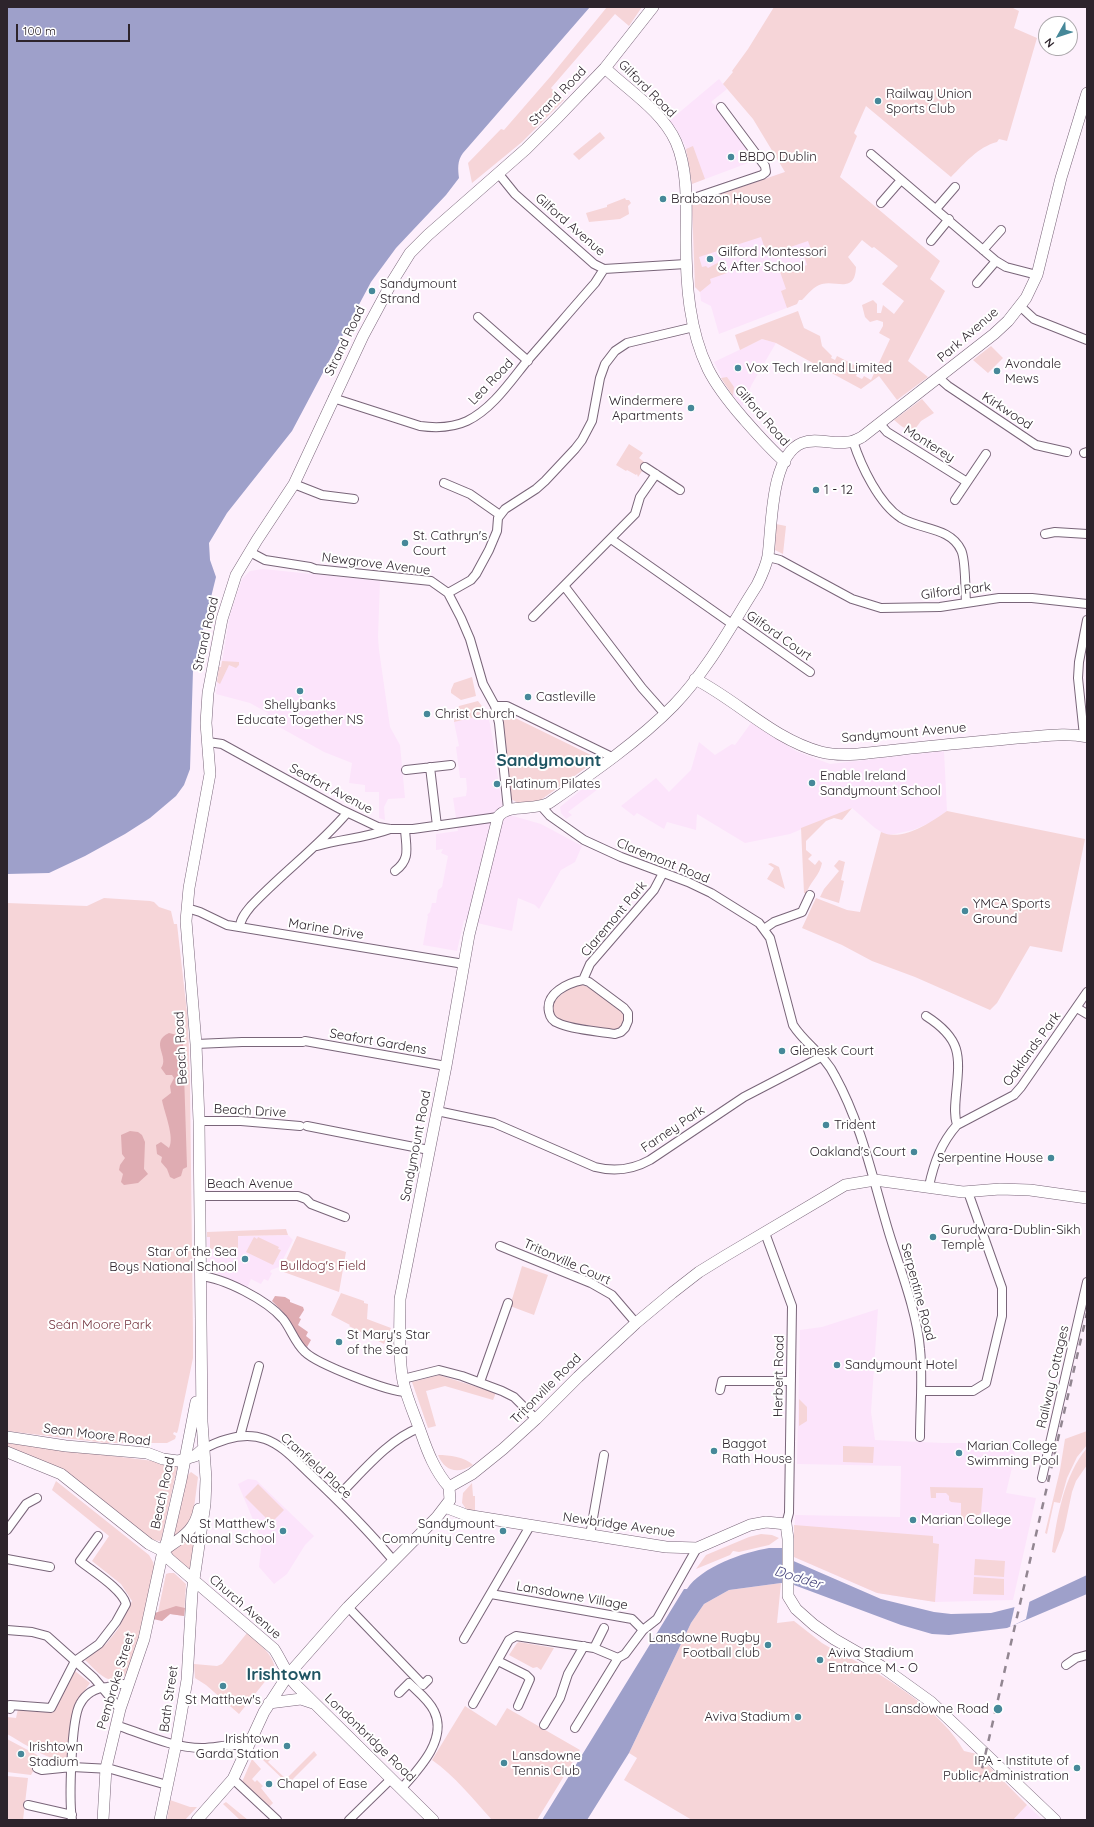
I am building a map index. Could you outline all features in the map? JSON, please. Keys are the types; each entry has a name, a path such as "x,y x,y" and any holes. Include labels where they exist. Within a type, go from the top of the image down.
{"street":[{"name":"Strand Road","path":"208,742 206,723 208,693 216,646 236,575 294,484 362,336 392,282 410,253 558,117 605,68 653,7"},
{"name":"Gilford Road","path":"542,807 612,757 665,714 695,679 757,585 764,570 768,557 775,494 779,474 785,462 764,442 733,406 719,388 703,358 694,327 686,264 686,201 681,160 674,139 647,105 605,68"},
{"name":"Park Avenue","path":"785,462 795,448 808,440 847,443 862,437 939,378 1008,321 1029,292 1037,275 1062,178 1087,93"},
{"path":"686,201 762,175 766,172 765,166 721,107"},
{"path":"871,154 949,219 996,261 1006,267 1037,275"},
{"name":"Gilford Avenue","path":"498,173 515,194 553,229 594,264 604,269 686,264"},
{"path":"881,203 901,180"},
{"path":"936,208 955,186"},
{"path":"931,241 949,219"},
{"path":"983,250 1001,230"},
{"path":"977,283 996,261"},
{"name":"Lea Road","path":"333,398 420,426 433,428 458,425 475,417 498,397 595,283 604,269"},
{"path":"1020,306 1034,319 1087,340"},
{"path":"478,317 528,361"},
{"path":"448,593 471,580 476,574 494,539 500,515 511,504 536,489 554,474 582,440 592,421 604,364 615,351 627,343 694,327"},
{"name":"Kirkwood","path":"939,378 948,386 1036,445 1067,452"},
{"name":"Monterey","path":"880,424 887,432 967,482"},
{"path":"853,441 863,464 887,506 901,518 919,526 943,532 954,540 962,551 966,602"},
{"path":"955,500 986,454"},
{"path":"645,467 680,490"},
{"path":"533,617 635,514 640,497 656,474"},
{"path":"444,483 470,494 500,515"},
{"path":"294,484 314,493 354,498"},
{"path":"1045,534 1055,532 1087,534"},
{"name":"Gilford Court","path":"611,539 810,672"},
{"name":"Newgrove Avenue","path":"250,552 265,560 315,569 431,581 448,593 470,639 483,684 495,706 499,723 508,809"},
{"name":"Gilford Park","path":"768,557 780,560 852,599 881,608 940,607 999,598 1032,598 1087,604"},
{"path":"564,587 642,688 665,714"},
{"path":"1086,737 1078,678 1079,662 1087,620"},
{"name":"Sandymount Avenue","path":"695,679 738,705 779,735 808,747 829,753 883,751 966,741 1050,736 1086,737"},
{"path":"495,706 507,706 612,757"},
{"name":"Seafort Avenue","path":"208,742 222,744 347,813 378,827 405,829 498,817"},
{"name":"Beach Road","path":"194,1581 205,1504 206,1479 203,1448 199,1121 196,1044 186,931 189,888 210,774 208,742"},
{"path":"406,770 451,765"},
{"path":"430,767 437,826"},
{"path":"498,817 508,809 542,807"},
{"name":"Claremont Road","path":"542,807 550,816 584,840 688,882 711,893 751,918 764,929 770,938 793,1025 823,1056 835,1074 862,1139 875,1180"},
{"path":"240,927 240,922 251,906 316,846 347,813"},
{"name":"Sandymount Road","path":"449,1486 435,1469 406,1392 403,1379 400,1332 400,1299 446,1066 464,964 487,855 498,817"},
{"path":"316,846 375,835 390,829"},
{"path":"395,871 403,865 406,859 405,829"},
{"name":"Claremont Park","path":"583,980 590,964 654,890 663,873"},
{"path":"764,929 774,922 802,912 810,895"},
{"name":"Marine Drive","path":"187,908 200,912 227,925 464,964"},
{"path":"583,980 589,982 626,1011 628,1021 621,1032 615,1034 568,1026 552,1020 548,1005 550,999 571,982 583,980"},
{"name":"Oaklands Park","path":"929,1186 938,1154 950,1133 957,1125 1014,1095 1087,992"},
{"name":"Oaklands Park","path":"1077,1008 1087,1014"},
{"path":"926,1016 948,1033 957,1047 959,1070 954,1114 957,1125"},
{"name":"Seafort Gardens","path":"196,1044 304,1042 446,1066"},
{"name":"Farney Park","path":"437,1111 494,1123 595,1167 610,1170 629,1168 645,1163 661,1154 744,1097 823,1056"},
{"name":"Beach Drive","path":"199,1121 241,1121 304,1126 429,1150"},
{"name":"Tritonville Road","path":"449,1486 472,1474 503,1450 536,1420 578,1377 636,1322 699,1272 845,1185 875,1180 929,1186 955,1191 968,1192 1000,1188 1030,1190 1087,1198"},
{"name":"Serpentine Road","path":"875,1180 917,1329 920,1350 920,1437"},
{"path":"921,1392 972,1391 983,1386 986,1383 997,1341 1003,1308 1002,1288 968,1192"},
{"name":"Beach Avenue","path":"199,1196 298,1196 306,1199 311,1204 344,1217"},
{"name":"Herbert Road","path":"765,1233 792,1306 789,1513 786,1524"},
{"name":"Tritonville Court","path":"500,1246 592,1283 612,1295 636,1322"},
{"path":"200,1276 214,1277 265,1302 283,1319 305,1352 311,1357 343,1372 382,1387 396,1392 406,1392"},
{"name":"Railway Cottages","path":"1042,1478 1087,1282"},
{"path":"480,1382 508,1303"},
{"name":"Beach Road","path":"163,1551 167,1541 194,1416 202,1354"},
{"path":"240,1436 260,1366"},
{"path":"403,1379 439,1370 480,1382 514,1396 536,1420"},
{"path":"720,1390 722,1381 791,1381"},
{"path":"336,1498 391,1444 408,1432 419,1428"},
{"name":"Cranfield Place","path":"203,1448 223,1439 240,1436 264,1438 277,1444 336,1498 393,1560"},
{"name":"Sean Moore Road","path":"7,1437 66,1446 147,1453 163,1459 178,1461 184,1460"},
{"path":"184,1460 195,1456 203,1448"},
{"path":"7,1452 61,1474 149,1544 163,1551 169,1559 194,1581"},
{"path":"590,1535 604,1454"},
{"name":"Beach Road","path":"163,1551 184,1537 197,1520 206,1479"},
{"path":"197,1820 233,1779 269,1703 288,1675 348,1607 445,1507 450,1500 449,1486"},
{"path":"7,1530 26,1504 37,1498"},
{"name":"Newbridge Avenue","path":"445,1507 466,1515 666,1547 697,1548 750,1525 766,1522 786,1524"},
{"path":"786,1524 788,1596 790,1601 802,1616 834,1639 881,1666 931,1702 1055,1820"},
{"name":"Lansdowne Village","path":"464,1639 492,1594 530,1526"},
{"path":"10,1709 10,1705 50,1708 75,1661 98,1644 116,1622 126,1604 125,1599 119,1592 80,1561 98,1536"},
{"path":"576,1728 618,1658 626,1654 643,1630 657,1619 697,1548"},
{"name":"Pembroke Street","path":"103,1820 106,1768 120,1709 144,1639 163,1551"},
{"path":"7,1559 50,1567"},
{"name":"Church Avenue","path":"194,1581 274,1649 282,1660 288,1675"},
{"name":"Bath Street","path":"160,1820 176,1744 187,1680 194,1581"},
{"name":"Lansdowne Village","path":"492,1594 632,1619 643,1630"},
{"path":"348,1607 423,1685 428,1680"},
{"name":"Lansdowne Village","path":"594,1648 604,1628"},
{"path":"7,1630 32,1632 47,1636 102,1687 120,1709"},
{"path":"473,1704 498,1661 509,1640 509,1636 594,1648 618,1658"},
{"path":"544,1725 560,1698 568,1674 584,1646"},
{"path":"1066,1665 1076,1658 1087,1655"},
{"path":"498,1661 526,1674 530,1679 518,1706"},
{"name":"Londonbridge Road","path":"288,1675 314,1703 434,1820"},
{"path":"28,1805 72,1817 70,1785 75,1716 79,1705 90,1692 122,1682 128,1684"},
{"path":"399,1693 409,1683 434,1710 438,1730 422,1766 401,1788"},
{"path":"269,1703 301,1699 314,1703"},
{"path":"116,1726 176,1744 202,1748 239,1744 248,1747"},
{"path":"37,1768 50,1770 72,1767 111,1768 167,1785"},
{"path":"233,1779 277,1820"},
{"path":"349,1820 391,1779"}],"shaded area":[{"path":"719,79 727,89 711,102 716,106 756,160 692,184 685,145 676,128 669,121"},
{"path":"790,170 835,193 797,304 719,334 711,306 701,301 700,292 695,287 692,204"},
{"path":"762,339 776,343 752,384 742,407 726,386 714,362"},
{"name":"Shellybanks Educate Together NS","path":"263,569 380,581 379,650 390,727 400,745 405,798 388,799 384,807 385,820 379,818 379,792 365,792 365,785 349,783 352,763 324,752 265,719 268,713 250,703 216,694 219,667 221,667 230,615 242,579 250,571"},
{"path":"488,714 495,751 503,811 506,814 541,824 582,846 575,862 561,870 539,909 535,905 518,898 512,931 464,920 457,951 423,945 427,915 430,912 432,903 436,903 438,890 442,887 448,856 441,853 443,849 436,850 436,834 458,831 453,798 466,796 467,789 466,778 460,778 456,747 459,746 454,722"},
{"name":"Enable Ireland Sandymount School","path":"751,723 796,751 830,764 944,751 947,811 932,822 913,830 886,835 875,828 852,808 790,834 745,843 697,814 696,830 667,822 664,829 637,813 634,816 621,806 656,778 669,792 691,770 699,742 715,755 732,744 735,745"},
{"path":"592,781 598,789 568,812 572,815 566,819 561,813 560,807"},
{"path":"169,1033 177,1035 183,1042 187,1167 183,1169 181,1176 174,1179 170,1177 167,1169 161,1162 162,1157 157,1154 156,1145 161,1142 169,1148 171,1143 170,1131 162,1100 171,1093 170,1086 174,1078 172,1075 166,1075 161,1068 163,1059 160,1045 163,1037"},
{"path":"130,1131 138,1132 142,1135 145,1142 144,1169 148,1174 138,1183 124,1185 121,1182 123,1174 119,1170 120,1165 125,1158 122,1154 121,1135"},
{"name":"Star of the Sea Boys National School","path":"288,1235 293,1240 279,1267 271,1270 270,1272 272,1273 268,1281 264,1279 261,1284 251,1279 247,1288 208,1269 207,1237"},
{"path":"275,1296 285,1297 290,1300 290,1302 303,1307 304,1310 299,1318 301,1319 298,1325 308,1332 306,1336 311,1340 307,1347 304,1345 282,1311 272,1301"},
{"name":"Marian College","path":"878,1309 871,1412 875,1440 943,1443 1013,1443 1015,1455 1006,1493 1036,1498 1013,1600 935,1602 877,1593 794,1557 795,1515 900,1517 901,1466 797,1464 800,1330 822,1327"},
{"name":"St Matthew's National School","path":"248,1479 256,1480 314,1536 305,1545 287,1574 274,1584 259,1567 261,1549 259,1534 238,1484"},
{"path":"176,1606 185,1608 184,1616 170,1614 162,1621 153,1619 155,1613"},
{"path":"1027,1805 1043,1820 1013,1820"}],"green space":[{"path":"607,7 642,7 629,26 615,14 551,88 564,100 522,142 472,183 468,163 501,129 504,130 550,77"},
{"name":"Railway Union Sports Club","path":"774,7 1011,7 1019,11 1014,28 1037,38 1007,141 999,139 997,142 990,144 972,156 951,177 866,106 854,133 857,136 840,177 940,261 930,279 945,291 908,361 928,377 897,400 879,376 861,389 776,343 762,339 740,350 735,335 798,311 804,328 820,336 822,346 832,356 831,358 835,360 837,356 860,368 856,376 862,379 864,376 871,380 890,339 879,333 883,326 883,322 877,320 870,322 865,317 862,305 873,300 877,304 877,313 881,313 883,305 894,314 904,301 882,284 898,266 874,247 872,248 862,240 848,257 856,267 855,275 849,283 828,283 816,286 802,300 799,300 797,304 787,308 781,291 786,289 778,266 788,263 791,271 807,265 804,255 812,252 808,241 767,255 761,237 699,257 702,267 706,266 708,268 721,261 727,273 710,279 711,283 700,292 695,287 692,204 785,172 753,119 723,84 733,72 732,71 748,49"},
{"path":"600,132 605,138 579,160 573,154"},
{"path":"693,146 705,179 692,184 686,149"},
{"path":"625,198 631,203 628,206 629,214 620,219 589,222 586,213 607,207 607,205"},
{"path":"991,346 1003,358 988,373 973,360"},
{"path":"727,377 734,387 733,396 721,378"},
{"path":"922,399 934,413 921,421 915,429 906,429 894,420"},
{"path":"629,444 643,453 639,458 647,464 638,477 637,474 636,475 627,470 626,471 616,465"},
{"path":"776,524 786,526 783,554 775,550"},
{"path":"222,661 239,662 239,665 236,668 229,665 220,684 217,682 219,667 221,667"},
{"path":"472,677 476,696 461,700 451,693 454,683"},
{"path":"478,701 488,714 454,722 459,706"},
{"path":"505,713 597,758 597,760 535,804 520,804 509,798 503,715"},
{"path":"852,808 842,820 834,818 826,821 806,841 806,850 812,855 808,859 815,865 819,860 822,863 806,894 804,893 801,828"},
{"name":"YMCA Sports Ground","path":"947,811 1085,839 1062,952 1030,946 997,1003 990,1010 915,977 872,961 842,945 802,928 816,898 847,910 860,912 881,832 898,835 907,833 924,826"},
{"path":"839,860 845,862 841,880 844,881 839,903 820,897 824,889 839,871 834,866"},
{"path":"771,863 779,867 785,889 767,879 774,868 768,864"},
{"name":"Seán Moore Park","path":"104,898 154,902 159,907 171,911 174,924 177,924 188,1021 193,1358 178,1430 177,1433 174,1432 173,1434 176,1436 175,1439 167,1443 106,1443 7,1431 7,903 87,906"},
{"path":"580,984 590,988 624,1013 624,1021 620,1027 616,1030 562,1021 555,1016 552,1010 556,1000 568,990"},
{"path":"286,1229 288,1235 238,1236 238,1248 210,1249 210,1237 207,1237 207,1232"},
{"name":"Bulldog's Field","path":"297,1236 346,1252 339,1292 281,1271"},
{"path":"254,1237 257,1239 258,1237 279,1247 278,1249 281,1250 273,1265 246,1252"},
{"path":"522,1266 548,1275 534,1315 510,1306"},
{"path":"341,1293 364,1301 364,1303 368,1304 367,1319 391,1328 384,1344 331,1315"},
{"path":"439,1375 496,1393 493,1400 445,1386 426,1391 436,1426 428,1428 412,1382"},
{"path":"799,1399 807,1407 807,1421 799,1426"},
{"path":"1087,1431 1087,1445 1077,1457 1067,1478 1060,1503 1054,1502 1047,1534 1045,1533 1060,1470 1065,1439"},
{"path":"7,1443 178,1464 161,1541 152,1540 115,1510 7,1448"},
{"path":"843,1446 874,1447 873,1463 843,1462"},
{"path":"1087,1448 1087,1465 1076,1481 1072,1492 1064,1530 1055,1553 1052,1552 1056,1525 1063,1497 1073,1471"},
{"path":"438,1455 461,1458 473,1465 462,1470 452,1470 444,1465"},
{"path":"191,1472 198,1477 193,1516 186,1528 173,1538 187,1476"},
{"path":"56,1481 149,1555 153,1562 156,1573 145,1622 127,1674 115,1680 99,1674 85,1660 106,1644 118,1629 132,1601 121,1584 92,1561 109,1536 52,1490"},
{"path":"472,1483 473,1496 475,1496 475,1512 466,1509 462,1503 463,1493"},
{"path":"258,1484 284,1510 271,1523 245,1497"},
{"path":"930,1487 983,1488 981,1513 976,1517 961,1522 961,1503 951,1502 946,1493 936,1493 936,1498 931,1498"},
{"path":"794,1525 933,1536 933,1543 939,1544 935,1602 877,1593 794,1557"},
{"path":"195,1532 190,1569 169,1553"},
{"path":"761,1534 772,1535 779,1538 769,1545 739,1552 733,1551 730,1555 696,1569 706,1555 749,1537"},
{"path":"975,1559 1005,1561 1004,1577 974,1575"},
{"path":"174,1573 186,1584 184,1616 170,1614 162,1621 155,1613 158,1612 166,1574"},
{"path":"974,1577 1004,1579 1004,1595 973,1594"},
{"name":"Aviva Stadium","path":"781,1583 777,1623 794,1621 822,1643 849,1659 852,1659 883,1676 929,1710 955,1737 964,1751 977,1754 1027,1805 1013,1820 692,1820 624,1780 637,1758 629,1753 691,1623 704,1604 729,1590"},
{"path":"247,1633 260,1644 272,1659 275,1669 239,1714 206,1685 195,1678 194,1664 217,1666 222,1664"},
{"path":"519,1642 554,1648 541,1670 537,1667 533,1668 509,1655"},
{"path":"75,1671 90,1683 75,1704 67,1760 60,1760 45,1755 28,1747 7,1734 7,1717 16,1718 18,1709 52,1712"},
{"name":"Lansdowne Tennis Club","path":"465,1706 496,1726 507,1708 580,1750 537,1820 492,1820 456,1780 432,1760"},
{"name":"Irishtown Stadium","path":"7,1739 41,1757 31,1775 7,1772"},
{"path":"314,1751 317,1755 288,1784 263,1760 269,1755 272,1758 268,1762 286,1779"},
{"path":"252,1759 261,1769 252,1779 255,1782 257,1780 263,1786 261,1788 273,1803 269,1807 242,1782"},
{"path":"7,1776 28,1778 23,1820 7,1820"},
{"path":"170,1800 190,1807 197,1807 185,1820 167,1820"},
{"path":"226,1802 248,1820 240,1820 223,1804"}],"water":[{"path":"7,7 590,7 463,153 458,168 459,178 446,195 396,248 371,282 292,431 227,513 209,543 210,560 216,577 193,670 190,769 184,785 176,796 150,818 85,856 49,873 7,874"},
{"name":"Dodder","path":"769,1548 782,1548 782,1556 881,1599 934,1612 951,1614 991,1613 1029,1602 1087,1575 1087,1594 1007,1628 949,1635 932,1634 901,1625 794,1585 781,1583 729,1590 704,1604 691,1623 629,1753 587,1820 542,1820 684,1589 687,1589 702,1574 713,1567 736,1557"}],"pier":[{"path":"1030,1599 1026,1619 1010,1627 1015,1605"}],"railway":[{"path":"979,1782 1087,1313"}],"place":[{"name":"Railway Union Sports Club","path":"878,101"},
{"name":"BBDO Dublin","path":"731,157"},
{"name":"Brabazon House","path":"663,199"},
{"name":"Gilford Montessori & After School","path":"710,259"},
{"name":"Sandymount Strand","path":"372,291"},
{"name":"Vox Tech Ireland Limited","path":"738,368"},
{"name":"Avondale Mews","path":"997,371"},
{"name":"Windermere Apartments","path":"691,408"},
{"name":"1 - 12","path":"816,490"},
{"name":"St. Cathryn's Court","path":"405,543"},
{"name":"Shellybanks Educate Together NS","path":"300,691"},
{"name":"Castleville","path":"528,697"},
{"name":"Christ Church","path":"427,714"},
{"name":"Enable Ireland Sandymount School","path":"812,783"},
{"name":"Platinum Pilates","path":"497,784"},
{"name":"YMCA Sports Ground","path":"965,911"},
{"name":"Glenesk Court","path":"782,1051"},
{"name":"Trident","path":"826,1125"},
{"name":"Oakland's Court","path":"914,1152"},
{"name":"Serpentine House","path":"1051,1158"},
{"name":"Gurudwara-Dublin-Sikh Temple","path":"933,1237"},
{"name":"Star of the Sea Boys National School","path":"245,1259"},
{"name":"St Mary's Star of the Sea","path":"339,1342"},
{"name":"Sandymount Hotel","path":"837,1365"},
{"name":"Baggot Rath House","path":"714,1451"},
{"name":"Marian College Swimming Pool","path":"959,1453"},
{"name":"Marian College","path":"913,1520"},
{"name":"St Matthew's National School","path":"283,1531"},
{"name":"Sandymount Community Centre","path":"503,1531"},
{"name":"Lansdowne Rugby Football club","path":"768,1645"},
{"name":"Aviva Stadium Entrance M - O","path":"820,1660"},
{"name":"St Matthew's","path":"223,1686"},
{"name":"Lansdowne Road","path":"998,1709"},
{"name":"Aviva Stadium","path":"798,1717"},
{"name":"Irishtown Garda Station","path":"287,1746"},
{"name":"Irishtown Stadium","path":"21,1754"},
{"name":"Lansdowne Tennis Club","path":"504,1763"},
{"name":"IPA - Institute of Public Administration","path":"1077,1768"},
{"name":"Chapel of Ease","path":"269,1784"}],"district":[{"name":"Sandymount","path":"549,761"},
{"name":"Irishtown","path":"284,1675"}]}
